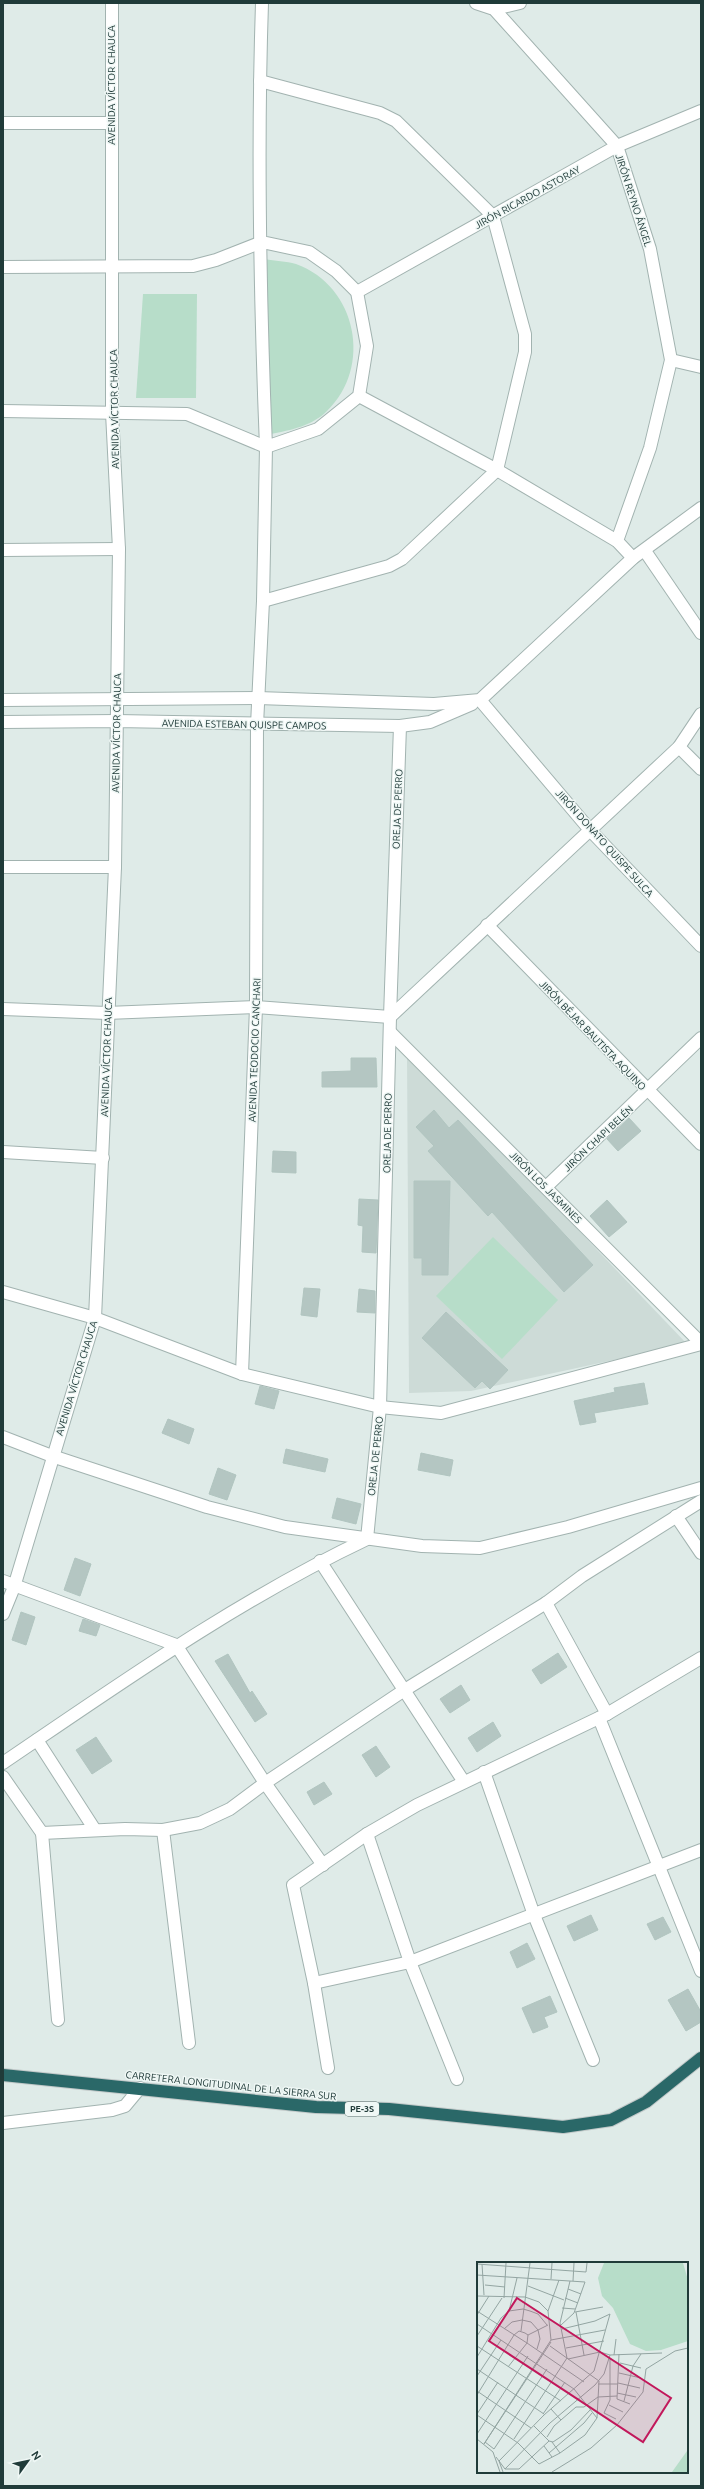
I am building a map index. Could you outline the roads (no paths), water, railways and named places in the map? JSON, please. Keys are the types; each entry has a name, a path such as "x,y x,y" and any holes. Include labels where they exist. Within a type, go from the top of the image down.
{"highway":[{"name":"CARRETERA LONGITUDINAL DE LA SIERRA SUR","path":"3,2075 316,2107 389,2109 563,2127 611,2120 646,2102 701,2058"}],"street":[{"name":"AVENIDA VÍCTOR CHAUCA","path":"3,1614 14,1587 52,1456 95,1318 103,1158 107,1013 114,867 119,550 112,413 114,266 111,123 112,3"},
{"name":"AVENIDA TEODOCIO CANCHARI","path":"242,1374 256,1006 257,725 263,601 266,447 260,267 262,242 260,81 262,3"},
{"name":"JIRÓN REYNO ÁNGEL","path":"476,3 494,9 617,146 650,249 670,360"},
{"path":"494,9 520,3"},
{"path":"260,81 380,113 396,121 493,216 525,334 525,352 497,470 402,559 389,566 263,601"},
{"name":"JIRÓN RICARDO ASTORAY","path":"356,292 617,146 701,111"},
{"path":"3,123 111,123"},
{"path":"3,267 193,266 216,260 262,242 309,252 336,271 356,292 367,346 359,396 318,429 266,447 187,414 3,411"},
{"path":"617,541 650,448 670,360 701,368"},
{"path":"359,396 497,470 617,541 633,558"},
{"name":"AVENIDA ESTEBAN QUISPE CAMPOS","path":"3,722 116,721 257,725 400,726 430,722 480,700 633,558 701,508"},
{"path":"3,550 119,550"},
{"path":"645,550 701,633"},
{"path":"3,700 258,698 434,704 480,700"},
{"name":"JIRÓN DONATO QUISPE SULCA","path":"480,700 590,830 701,946"},
{"path":"3,1009 107,1013 256,1006 390,1017 679,747 701,714"},
{"name":"OREJA DE PERRO","path":"367,1539 380,1407 390,1017 400,726"},
{"path":"679,747 701,769"},
{"path":"3,867 114,867"},
{"name":"JIRÓN BÉJAR BAUTISTA AQUINO","path":"487,925 701,1144"},
{"name":"JIRÓN LOS JASMINES","path":"390,1032 701,1344"},
{"name":"JIRÓN CHAPI BELÉN","path":"546,1187 648,1091 701,1038"},
{"path":"3,1152 103,1158"},
{"path":"3,1292 95,1318 242,1374 380,1407 441,1413 701,1344"},
{"path":"3,1436 52,1456 207,1507 285,1527 422,1546 480,1548 568,1527 701,1488"},
{"path":"42,1833 95,1830 163,1830 200,1823 230,1809 264,1783 403,1691 546,1602 582,1576 701,1501"},
{"path":"676,1516 701,1553"},
{"path":"3,1763 176,1645 320,1561 367,1539"},
{"path":"320,1561 403,1691 464,1782"},
{"path":"3,1582 176,1645 264,1783 323,1865"},
{"path":"546,1602 603,1716 657,1866 701,1971"},
{"path":"328,2068 314,1983 293,1885 367,1834 417,1805 603,1716 701,1658"},
{"path":"37,1740 95,1830"},
{"path":"484,1772 534,1915 593,2060"},
{"path":"3,1777 42,1833 58,2020"},
{"path":"163,1830 189,2043"},
{"path":"367,1834 410,1962 457,2079"},
{"path":"314,1983 410,1962 701,1850"},
{"path":"3,2123 112,2110 125,2106 140,2088"}]}
